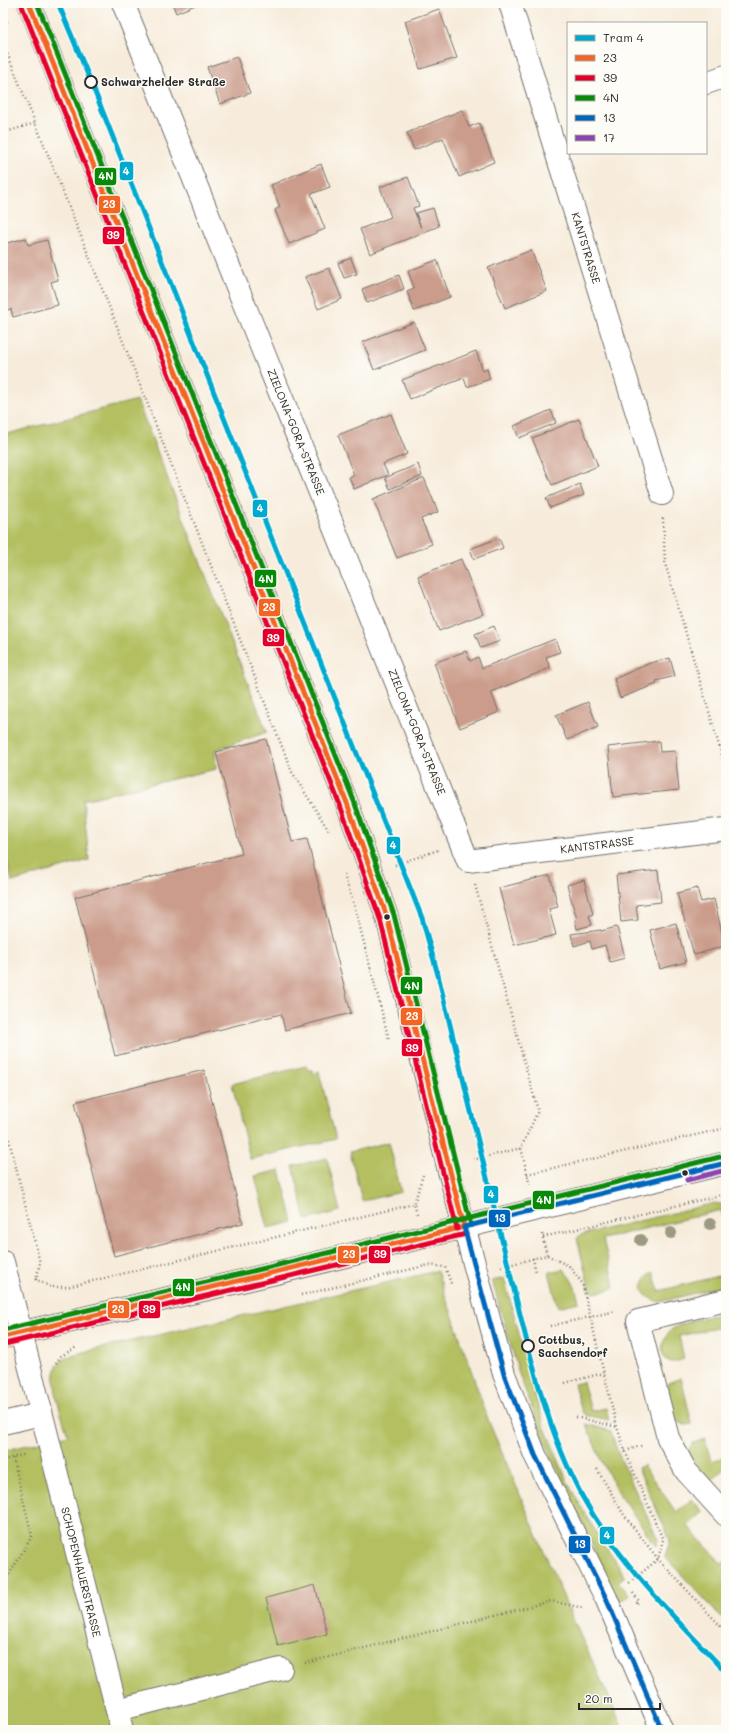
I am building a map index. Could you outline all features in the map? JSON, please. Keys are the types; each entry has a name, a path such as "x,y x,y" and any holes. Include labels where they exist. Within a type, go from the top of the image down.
{"street":[{"path":"29,3 345,795 373,874 387,917 464,1227 504,1374 535,1455 606,1598 662,1730"},
{"name":"ZIELONA-GORA-STRASSE","path":"123,3 465,852"},
{"name":"KANTSTRASSE","path":"510,3 559,131 662,494"},
{"path":"707,83 726,76"},
{"name":"KANTSTRASSE","path":"465,852 726,829"},
{"path":"12,1335 726,1163"},
{"name":"SCHOPENHAUERSTRASSE","path":"3,1262 12,1335 41,1414 119,1720"},
{"path":"726,1300 638,1321 668,1438 686,1471 726,1515"},
{"path":"3,1423 41,1414"},
{"path":"119,1720 281,1669"}],"path":[{"path":"3,43 292,772 329,832"},
{"path":"3,133 35,123"},
{"path":"662,494 665,563 726,769"},
{"path":"390,867 465,852 538,1111 521,1148 536,1209"},
{"path":"343,873 355,908 390,1044"},
{"path":"3,1116 40,1263 36,1280"},
{"path":"527,1174 726,1128"},
{"path":"32,1276 36,1280 51,1287 67,1287 414,1204 424,1173"},
{"path":"543,1237 726,1194"},
{"path":"547,1255 569,1266 582,1283 625,1451 663,1540 658,1559 627,1585"},
{"path":"533,1258 536,1272"},
{"path":"298,1296 429,1265 445,1267 450,1280"},
{"path":"550,1326 617,1310 621,1325 638,1321"},
{"path":"53,1367 61,1356 76,1348 84,1346"},
{"path":"565,1383 604,1373"},
{"path":"576,1417 618,1427"},
{"path":"3,1585 32,1536 13,1457"},
{"path":"597,1469 624,1515 658,1559 726,1632"},
{"path":"281,1669 551,1601 584,1608"}],"green space":[{"path":"137,400 267,732 215,750 216,769 83,800 89,860 12,882 3,844 3,435"},
{"path":"306,1066 308,1070 312,1070 314,1074 319,1072 336,1139 250,1159 232,1084"},
{"path":"389,1142 401,1192 362,1201 350,1152"},
{"path":"327,1158 340,1211 306,1220 293,1166"},
{"path":"280,1170 293,1222 268,1228 255,1176"},
{"path":"715,1203 726,1205 726,1228 721,1210 603,1239 615,1288 595,1293 590,1290 577,1239 580,1235"},
{"path":"563,1269 574,1284 579,1302 558,1307 549,1272"},
{"path":"437,1271 489,1422 572,1617 624,1730 3,1730 3,1451 68,1435 55,1388 56,1370 59,1363 75,1354"},
{"path":"653,1272 659,1291 726,1274 726,1285 660,1302 648,1297 643,1290 642,1285 644,1281"},
{"path":"504,1278 544,1426 569,1485 589,1521 625,1576 618,1582 630,1595 618,1601 548,1449 520,1377 492,1281"},
{"path":"726,1312 726,1326 679,1336 684,1359 672,1362 664,1357 664,1342 672,1329 691,1321"},
{"path":"681,1378 692,1424 685,1425 675,1420 665,1389 668,1383"},
{"path":"583,1382 591,1411 606,1408 609,1420 585,1415 582,1412 574,1384"},
{"path":"586,1424 611,1431 618,1453 658,1540 656,1546 619,1494 600,1458"},
{"path":"705,1439 711,1461 726,1457 726,1469 725,1468 710,1481 690,1458 688,1450 693,1443"},
{"path":"643,1465 676,1512 692,1499 703,1512 688,1526 722,1564 726,1560 726,1622 665,1557 670,1540 638,1468"}],"building":[{"path":"172,3 200,3 176,13"},
{"path":"439,9 457,58 420,69 405,21"},
{"path":"237,57 250,93 220,104 207,67"},
{"path":"462,110 469,127 479,123 494,162 459,177 443,138 414,150 407,133"},
{"path":"321,164 330,187 311,194 325,229 289,244 275,210 280,207 271,185"},
{"path":"408,177 419,206 413,208 421,228 416,213 433,208 439,226 370,254 360,229 391,217 380,187"},
{"path":"26,238 28,245 47,240 58,280 51,282 58,305 13,317 11,309 3,311 3,244"},
{"path":"531,250 547,291 505,308 488,268"},
{"path":"351,258 357,274 344,278 338,263"},
{"path":"437,260 450,297 414,311 407,291 414,288 408,271"},
{"path":"329,268 342,299 318,309 305,277"},
{"path":"399,275 404,289 367,303 362,289"},
{"path":"414,322 425,350 374,370 363,342"},
{"path":"476,351 483,371 487,369 490,379 467,387 464,378 410,399 402,380"},
{"path":"551,410 556,423 519,438 514,426"},
{"path":"391,414 407,454 383,464 388,475 354,489 349,477 354,475 338,435"},
{"path":"579,419 598,466 552,485 532,438"},
{"path":"418,464 422,476 390,489 385,478"},
{"path":"424,478 438,512 421,519 432,544 397,558 373,499"},
{"path":"580,484 584,495 550,508 546,498"},
{"path":"499,538 503,548 474,559 470,549"},
{"path":"461,559 483,614 439,631 418,576"},
{"path":"494,626 500,641 481,648 475,634"},
{"path":"555,639 560,652 546,657 550,668 491,692 499,712 460,728 434,663 466,651 470,661 478,657 482,668"},
{"path":"670,658 675,676 656,681 657,684 620,698 614,679 650,663"},
{"path":"588,702 598,727 567,740 556,715"},
{"path":"266,739 292,842 307,839 351,1013 285,1030 281,1014 115,1056 75,897 242,854 216,752"},
{"path":"659,741 660,752 675,751 679,790 613,797 608,747"},
{"path":"658,870 661,902 636,905 638,920 621,922 616,875"},
{"path":"550,875 558,907 549,909 556,935 514,945 499,888"},
{"path":"584,880 593,914 589,916 592,925 577,929 575,920 577,919 567,885"},
{"path":"697,888 701,902 714,899 725,946 694,955 677,893"},
{"path":"676,923 686,962 660,969 650,930"},
{"path":"617,927 625,958 610,962 605,945 592,949 590,941 574,946 571,934 601,931"},
{"path":"204,1070 243,1223 114,1256 75,1102"},
{"path":"315,1585 327,1634 278,1646 266,1598"}],"tram line":[{"name":"4","path":"58,3 91,82 422,918 438,975 529,1351 546,1411 568,1468 597,1521 630,1567 667,1610 726,1672"}],"transit line":[{"name":"23","path":"29,3 347,803 387,917 464,1227"},
{"name":"4N","path":"37,3 354,801 394,915 471,1225"},
{"name":"39","path":"22,6 340,805 380,919 457,1229"},
{"name":"4N","path":"3,1330 278,1265 724,1156"},
{"name":"13","path":"662,1730 606,1598 535,1455 504,1374 464,1227 726,1163"},
{"name":"17","path":"687,1180 726,1170"},
{"name":"23","path":"3,1337 464,1227"},
{"name":"39","path":"5,1344 466,1234"}],"place":[{"name":"Schwarzheider Straße","path":"91,82"},
{"name":"Cottbus, Sachsendorf","path":"528,1346"}]}
